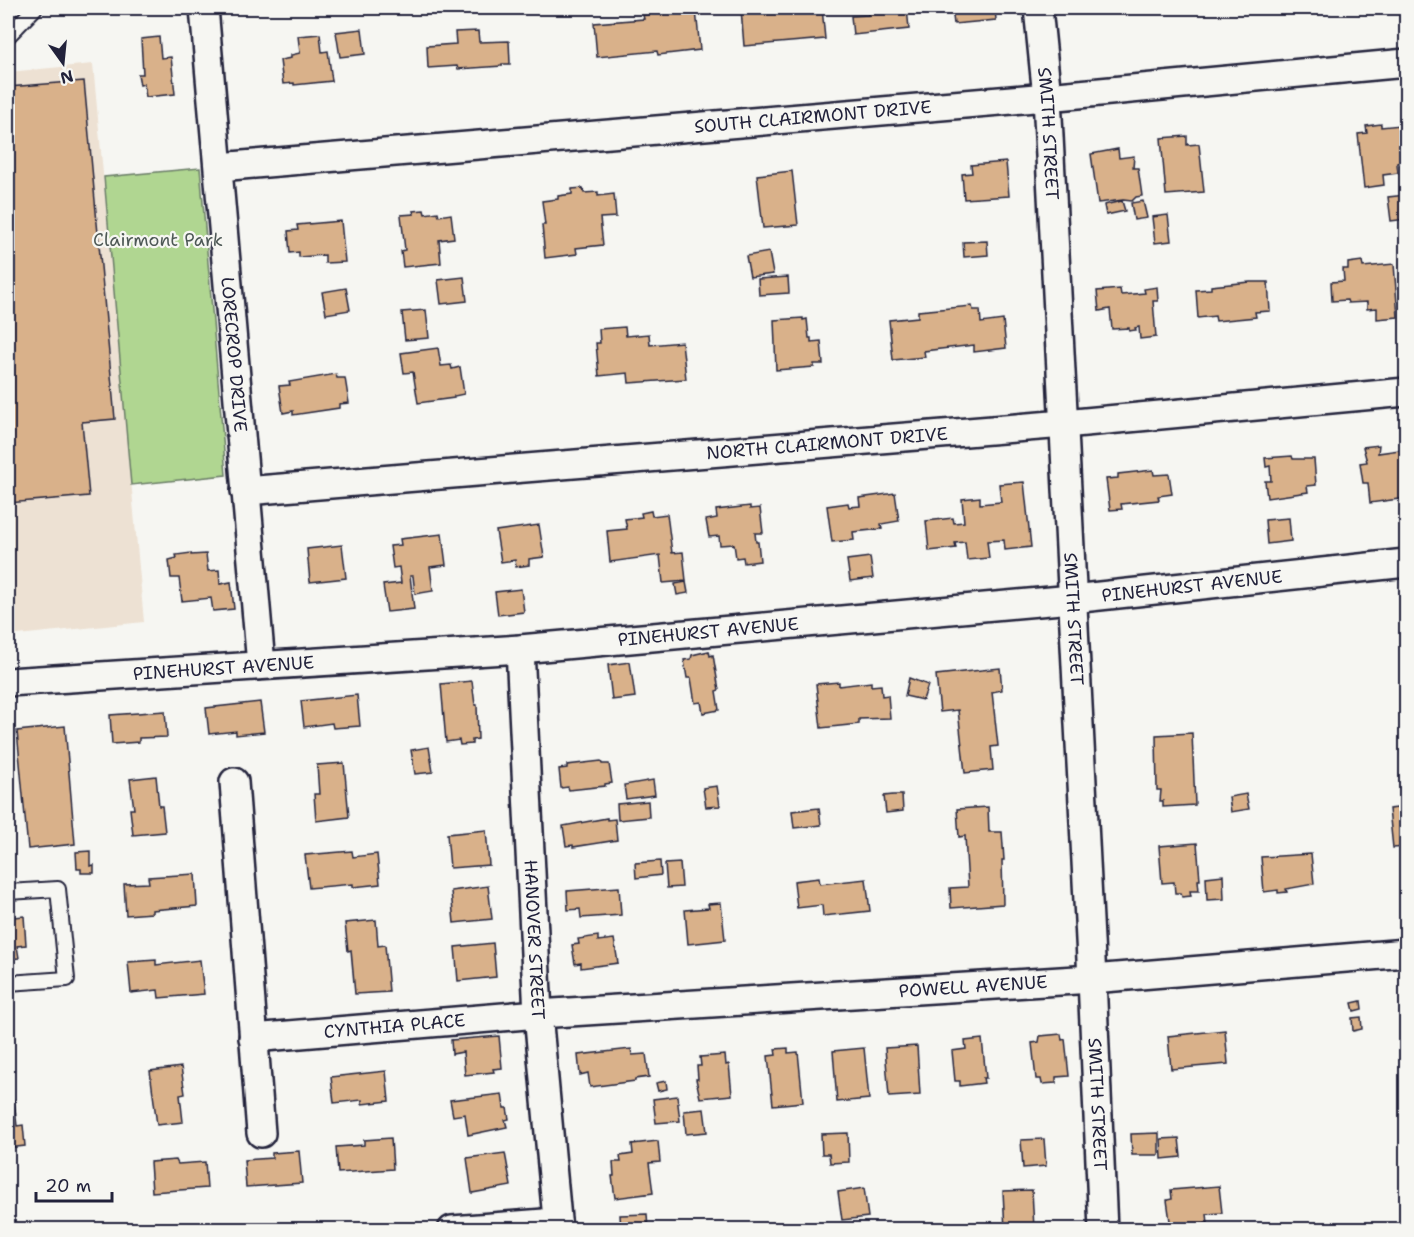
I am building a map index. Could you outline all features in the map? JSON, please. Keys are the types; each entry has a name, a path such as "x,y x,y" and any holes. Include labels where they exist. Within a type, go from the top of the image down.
{"street":[{"name":"LORECROP DRIVE","path":"204,8 261,665"},
{"name":"SMITH STREET","path":"1038,8 1047,97 1103,1230"},
{"name":"SOUTH CLAIRMONT DRIVE","path":"219,167 1047,97 1407,63"},
{"name":"NORTH CLAIRMONT DRIVE","path":"245,491 1064,424 1407,392"},
{"name":"PINEHURST AVENUE","path":"8,682 520,649 1072,599 1407,563"},
{"name":"HANOVER STREET","path":"520,649 538,1014 557,1226"},
{"path":"234,782 261,1133"},
{"name":"POWELL AVENUE","path":"538,1014 1092,979 1407,953"},
{"name":"CYNTHIA PLACE","path":"253,1038 538,1014"},
{"path":"452,1230 557,1226"}],"lane":[{"path":"8,36 35,8"},
{"path":"8,892 58,889 67,980 8,983"}],"shaded area":[{"path":"93,64 144,622 8,636 8,72"}],"green space":[{"name":"Clairmont Park","path":"200,168 226,475 131,485 104,177"}],"building":[{"path":"822,8 825,39 744,46 741,9"},
{"path":"867,8 907,8 909,29 853,35 851,16 868,15"},
{"path":"952,8 995,8 996,20 954,24"},
{"path":"1327,8 1340,8 1340,10 1328,12"},
{"path":"696,10 700,50 658,55 657,51 597,57 594,23 644,19 643,15"},
{"path":"362,29 365,54 340,57 336,32"},
{"path":"478,31 479,42 509,41 510,64 458,69 457,66 428,68 427,46 456,44 455,32"},
{"path":"320,34 322,52 328,51 332,81 283,84 280,60 300,53 298,36"},
{"path":"159,37 161,58 171,57 175,94 146,97 144,84 140,85 138,74 143,74 141,39"},
{"path":"84,81 115,419 82,422 89,496 8,503 8,87"},
{"path":"1381,124 1381,127 1401,125 1405,162 1397,163 1398,173 1383,175 1384,185 1364,188 1358,134 1367,133 1366,126"},
{"path":"1187,136 1187,145 1199,144 1204,192 1166,195 1161,138"},
{"path":"1118,149 1119,158 1134,156 1133,168 1138,168 1142,196 1132,201 1098,203 1091,154"},
{"path":"1006,162 1009,196 964,199 962,174 972,173 971,165"},
{"path":"792,171 798,225 763,228 757,175"},
{"path":"583,188 584,193 598,192 598,196 614,194 616,217 600,218 603,245 576,248 577,254 545,258 542,201 558,199 558,196 572,194 572,189"},
{"path":"1406,195 1406,219 1391,221 1388,197"},
{"path":"1122,201 1125,211 1106,215 1104,205"},
{"path":"1143,201 1147,218 1134,220 1131,203"},
{"path":"424,210 425,214 438,212 439,216 451,214 454,238 439,240 441,263 403,267 401,251 405,250 401,215"},
{"path":"1168,215 1171,241 1155,243 1152,217"},
{"path":"341,221 345,262 325,263 325,255 299,257 299,252 290,253 288,231 298,230 297,225"},
{"path":"987,241 988,255 964,257 963,242"},
{"path":"769,252 773,274 750,277 746,256"},
{"path":"1362,261 1363,267 1394,264 1398,317 1377,319 1377,308 1367,309 1367,302 1332,301 1331,282 1344,281 1343,269 1348,269 1348,263"},
{"path":"464,277 467,301 441,304 438,280"},
{"path":"788,277 789,293 759,295 758,279"},
{"path":"1250,282 1268,282 1270,311 1255,312 1256,317 1216,321 1215,316 1198,318 1196,290"},
{"path":"1157,287 1158,301 1153,301 1156,337 1140,339 1139,327 1129,331 1129,328 1112,329 1110,309 1099,311 1097,291 1120,289 1121,295 1145,293 1144,289"},
{"path":"346,288 350,310 326,314 322,292"},
{"path":"972,306 973,310 980,310 981,323 1003,320 1006,348 974,352 974,345 924,351 925,357 893,360 889,320 918,317 918,311"},
{"path":"426,310 429,338 405,340 402,312"},
{"path":"803,318 803,320 807,319 811,342 821,341 823,364 814,364 814,367 776,370 774,320"},
{"path":"625,327 626,336 649,334 650,345 682,342 686,379 629,383 628,373 599,376 596,343 600,343 599,329"},
{"path":"438,348 441,366 451,365 452,369 460,367 464,394 454,396 454,398 418,403 413,372 404,373 401,353"},
{"path":"336,374 337,378 345,378 349,403 339,404 339,408 293,415 293,411 283,413 279,386 290,385 289,382"},
{"path":"1379,445 1378,453 1406,449 1406,498 1370,503 1368,483 1363,483 1360,463 1367,462 1363,447"},
{"path":"1292,456 1293,459 1314,459 1316,485 1307,486 1308,492 1267,498 1265,481 1271,481 1270,466 1266,467 1265,458"},
{"path":"1153,470 1154,475 1169,474 1172,494 1158,496 1159,500 1121,504 1122,509 1110,510 1106,479 1118,478 1118,474"},
{"path":"1024,482 1031,547 1005,550 1004,540 987,541 989,558 967,560 965,542 955,543 956,548 929,551 926,521 953,518 954,523 964,522 962,499 980,497 980,504 1001,502 999,484"},
{"path":"895,493 899,521 881,524 882,529 853,532 854,540 832,542 827,506 848,503 849,507 860,506 859,498"},
{"path":"750,506 750,509 760,508 763,533 755,533 760,561 744,563 743,557 736,558 734,544 720,545 719,536 709,537 706,520 717,518 716,510"},
{"path":"651,511 652,516 667,514 672,553 683,552 686,581 663,583 660,555 610,562 607,531 627,529 625,519 642,517 641,513"},
{"path":"1289,518 1291,541 1267,544 1265,520"},
{"path":"539,525 544,557 529,559 529,565 516,567 515,560 501,562 496,531"},
{"path":"442,534 446,565 430,567 433,591 415,594 413,576 410,576 414,609 387,612 383,585 401,583 399,567 393,568 390,546 401,545 400,539"},
{"path":"342,545 346,578 310,582 307,549"},
{"path":"191,553 191,555 206,554 208,571 219,570 220,584 231,582 234,609 213,611 211,598 182,601 179,578 171,578 169,560 177,558 176,555"},
{"path":"870,557 873,578 850,581 847,560"},
{"path":"686,582 688,593 677,595 675,584"},
{"path":"521,589 524,612 498,615 495,592"},
{"path":"709,651 710,656 713,655 719,690 716,691 719,710 703,713 701,702 695,703 691,678 687,678 684,660 691,659 692,655"},
{"path":"630,662 635,697 612,700 608,665"},
{"path":"1000,668 1002,690 992,692 998,746 991,747 993,770 965,773 958,710 940,712 936,675"},
{"path":"909,678 928,685 923,700 905,696"},
{"path":"472,681 475,705 477,705 478,739 472,740 472,744 460,745 459,740 446,742 441,684"},
{"path":"839,682 839,686 871,682 871,686 881,685 882,696 888,695 890,718 859,719 859,724 821,728 816,684"},
{"path":"357,695 360,726 333,728 332,723 304,727 301,701"},
{"path":"260,702 264,732 236,735 236,731 209,734 206,708"},
{"path":"165,711 167,737 139,738 139,742 112,744 110,715"},
{"path":"65,726 75,844 28,849 17,731"},
{"path":"1192,733 1195,805 1163,807 1163,801 1160,801 1161,790 1157,790 1156,735"},
{"path":"429,747 433,772 415,774 411,750"},
{"path":"1406,750 1406,774 1403,774 1401,751"},
{"path":"601,761 602,764 609,764 612,783 605,784 605,786 569,790 568,787 561,788 559,769 567,768 567,765"},
{"path":"344,763 349,817 316,821 314,794 319,794 317,765"},
{"path":"156,776 165,832 133,835 130,809 134,809 130,779"},
{"path":"653,780 655,795 626,799 624,785"},
{"path":"717,786 720,806 706,807 703,788"},
{"path":"1246,794 1249,809 1231,812 1229,797"},
{"path":"902,795 903,811 886,813 884,796"},
{"path":"648,801 649,817 618,820 617,804"},
{"path":"988,807 989,832 1002,832 1003,904 951,908 950,888 968,887 965,836 959,837 957,809"},
{"path":"1406,807 1406,847 1393,848 1389,809"},
{"path":"819,808 821,825 794,828 792,811"},
{"path":"607,818 607,820 615,819 617,840 573,847 573,845 566,846 563,826"},
{"path":"486,830 489,865 450,868 447,834"},
{"path":"1197,843 1199,891 1190,891 1191,896 1182,897 1181,893 1175,893 1174,882 1162,883 1159,846"},
{"path":"90,851 90,866 94,865 94,873 81,873 81,869 77,869 76,852"},
{"path":"352,851 353,857 377,854 380,884 309,888 305,855"},
{"path":"1311,854 1314,884 1286,889 1287,892 1278,893 1278,890 1264,892 1261,857"},
{"path":"660,861 661,875 636,878 635,863"},
{"path":"680,863 682,887 667,888 665,864"},
{"path":"195,874 197,906 126,915 124,884 149,883 148,877"},
{"path":"1223,875 1224,899 1207,900 1206,877"},
{"path":"819,878 820,884 866,879 870,911 823,916 822,905 797,908 794,881"},
{"path":"488,886 492,919 454,923 451,891"},
{"path":"619,887 621,915 581,918 580,909 568,910 567,891"},
{"path":"721,903 725,940 688,944 685,910 709,908 708,904"},
{"path":"8,913 14,913 14,917 24,916 26,945 17,946 19,958 8,959"},
{"path":"376,920 378,946 385,945 389,992 355,994 351,950 348,951 345,923"},
{"path":"598,936 598,941 614,939 618,963 581,968 581,963 575,964 572,945 579,944 578,939"},
{"path":"493,943 496,977 458,981 455,947"},
{"path":"156,960 156,965 200,960 204,994 159,998 158,990 131,993 128,962"},
{"path":"1361,1001 1362,1009 1354,1011 1352,1003"},
{"path":"1361,1017 1362,1029 1353,1031 1352,1018"},
{"path":"1225,1030 1228,1064 1171,1069 1168,1036"},
{"path":"1061,1034 1062,1040 1065,1039 1069,1076 1056,1077 1056,1083 1042,1084 1041,1079 1036,1079 1032,1043 1039,1042 1040,1036"},
{"path":"499,1036 502,1068 493,1069 494,1072 465,1075 463,1052 452,1054 451,1040"},
{"path":"982,1039 986,1078 983,1078 984,1083 960,1086 960,1081 955,1081 952,1051 966,1049 965,1041"},
{"path":"917,1046 920,1095 889,1097 885,1048"},
{"path":"788,1048 788,1053 798,1052 803,1102 773,1105 768,1056 776,1055 775,1049"},
{"path":"864,1048 869,1099 837,1102 833,1051"},
{"path":"631,1049 632,1055 646,1054 649,1077 590,1087 588,1073 580,1075 578,1055"},
{"path":"725,1055 726,1065 729,1064 732,1095 700,1098 696,1079 698,1079 697,1066 701,1066 700,1057"},
{"path":"181,1067 185,1094 180,1095 183,1122 157,1125 150,1071"},
{"path":"386,1071 389,1101 362,1104 362,1100 334,1103 331,1077"},
{"path":"666,1081 667,1089 658,1091 656,1083"},
{"path":"502,1094 504,1108 507,1108 509,1119 505,1120 507,1127 468,1135 465,1114 453,1116 450,1100"},
{"path":"677,1096 680,1121 656,1123 653,1099"},
{"path":"14,1100 17,1126 23,1125 25,1146 8,1148 8,1101"},
{"path":"704,1109 707,1132 686,1134 684,1111"},
{"path":"848,1133 849,1162 830,1163 829,1154 822,1154 821,1134"},
{"path":"1159,1133 1159,1155 1132,1155 1131,1134"},
{"path":"391,1138 393,1169 338,1173 336,1147 364,1145 364,1140"},
{"path":"1179,1138 1181,1157 1162,1159 1161,1139"},
{"path":"1044,1139 1046,1166 1023,1168 1021,1140"},
{"path":"658,1141 660,1162 649,1163 653,1193 615,1198 613,1162 621,1162 620,1156 633,1154 632,1144"},
{"path":"299,1151 302,1183 246,1187 244,1160 272,1158 272,1153"},
{"path":"505,1153 511,1186 472,1193 467,1158"},
{"path":"176,1160 178,1164 205,1162 207,1188 152,1192 150,1162"},
{"path":"1219,1186 1222,1213 1207,1214 1208,1223 1171,1228 1167,1200 1172,1199 1171,1190"},
{"path":"864,1188 868,1217 842,1220 838,1192"},
{"path":"1032,1190 1034,1229 1005,1230 1003,1191"},
{"path":"647,1214 648,1230 621,1230 620,1215"}]}
